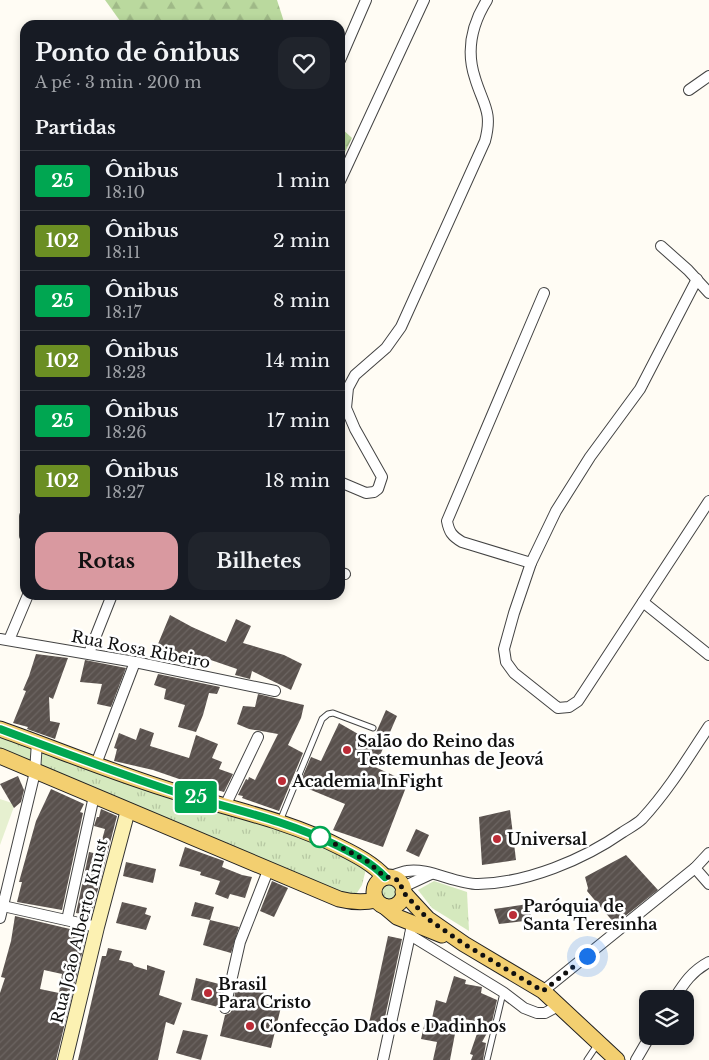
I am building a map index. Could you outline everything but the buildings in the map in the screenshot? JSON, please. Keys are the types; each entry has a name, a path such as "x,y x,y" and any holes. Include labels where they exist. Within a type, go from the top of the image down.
{"main road":[{"path":"0,729 170,790 316,834 367,861 387,877"},
{"path":"0,756 348,901 380,903 391,906 397,904 401,899 403,889"},
{"path":"348,901 357,896 366,885 369,878 367,861"},
{"path":"464,944 411,930 380,903 374,894 375,886 379,880 387,877 394,878 428,919 464,944 543,991 618,1060"}],"street":[{"path":"345,48 366,0"},
{"path":"345,170 424,0"},
{"path":"345,484 366,493 374,492 382,482 382,477 355,429 346,408 348,388 355,375 386,348 401,327 485,142 489,124 488,117 474,77 470,52 473,32 481,9 487,0"},
{"path":"689,90 709,76"},
{"path":"661,246 697,279 709,293"},
{"path":"697,279 640,389 590,457 556,511 531,563 504,649 506,662 514,673 558,708 569,707 578,701 709,501"},
{"path":"531,563 462,542 448,530 447,521 544,293"},
{"path":"4,639 25,600"},
{"path":"88,653 110,600"},
{"path":"643,602 709,655"},
{"name":"Rua Rosa Ribeiro","path":"4,639 88,653 275,690"},
{"path":"96,764 135,662"},
{"path":"387,877 408,870 473,884 490,884 517,879 571,861 610,842 640,820 669,786 709,726"},
{"path":"226,806 258,737"},
{"path":"0,918 35,772 37,742"},
{"path":"67,920 94,796"},
{"name":"Rua João Alberto Knust","path":"65,1060 128,810"},
{"path":"543,991 695,868 709,853"},
{"path":"225,1008 240,942 269,868"},
{"path":"695,868 709,884"},
{"path":"403,889 431,874"},
{"path":"3,906 97,927"},
{"path":"383,1060 411,930 524,1008 545,1014 560,1006"},
{"path":"679,990 686,979 698,968 709,962"},
{"path":"636,1060 645,1045"}],"lane":[{"path":"280,822 322,719 328,714 333,713 373,728"},
{"path":"487,1060 503,992"},
{"path":"587,1060 599,1042"}],"green space":[{"path":"105,0 277,0 283,20 119,20"},
{"path":"345,132 352,138 345,152"},
{"path":"0,734 278,826 367,865 362,885 355,896 348,896 0,753"},
{"path":"0,799 15,804 0,845"},
{"path":"434,881 467,892 469,931 432,908 418,890"},
{"path":"384,882 392,882 397,887 395,898 384,900 379,895 379,887"}],"bus line":[{"name":"25","path":"0,729 124,775 316,834 367,861 385,877"}],"place":[{"name":"Salão do Reino das Testemunhas de Jeová","path":"347,750"},
{"name":"Academia InFight","path":"282,781"},
{"name":"Universal","path":"497,839"},
{"name":"Paróquia de Santa Teresinha","path":"513,915"},
{"name":"Brasil Para Cristo","path":"208,993"},
{"name":"Confecção Dados e Dadinhos","path":"250,1026"}],"route":[{"path":"320,837 316,834 367,861 385,877 394,878 400,882 403,892 428,919 464,944 543,991 587,956"}]}
